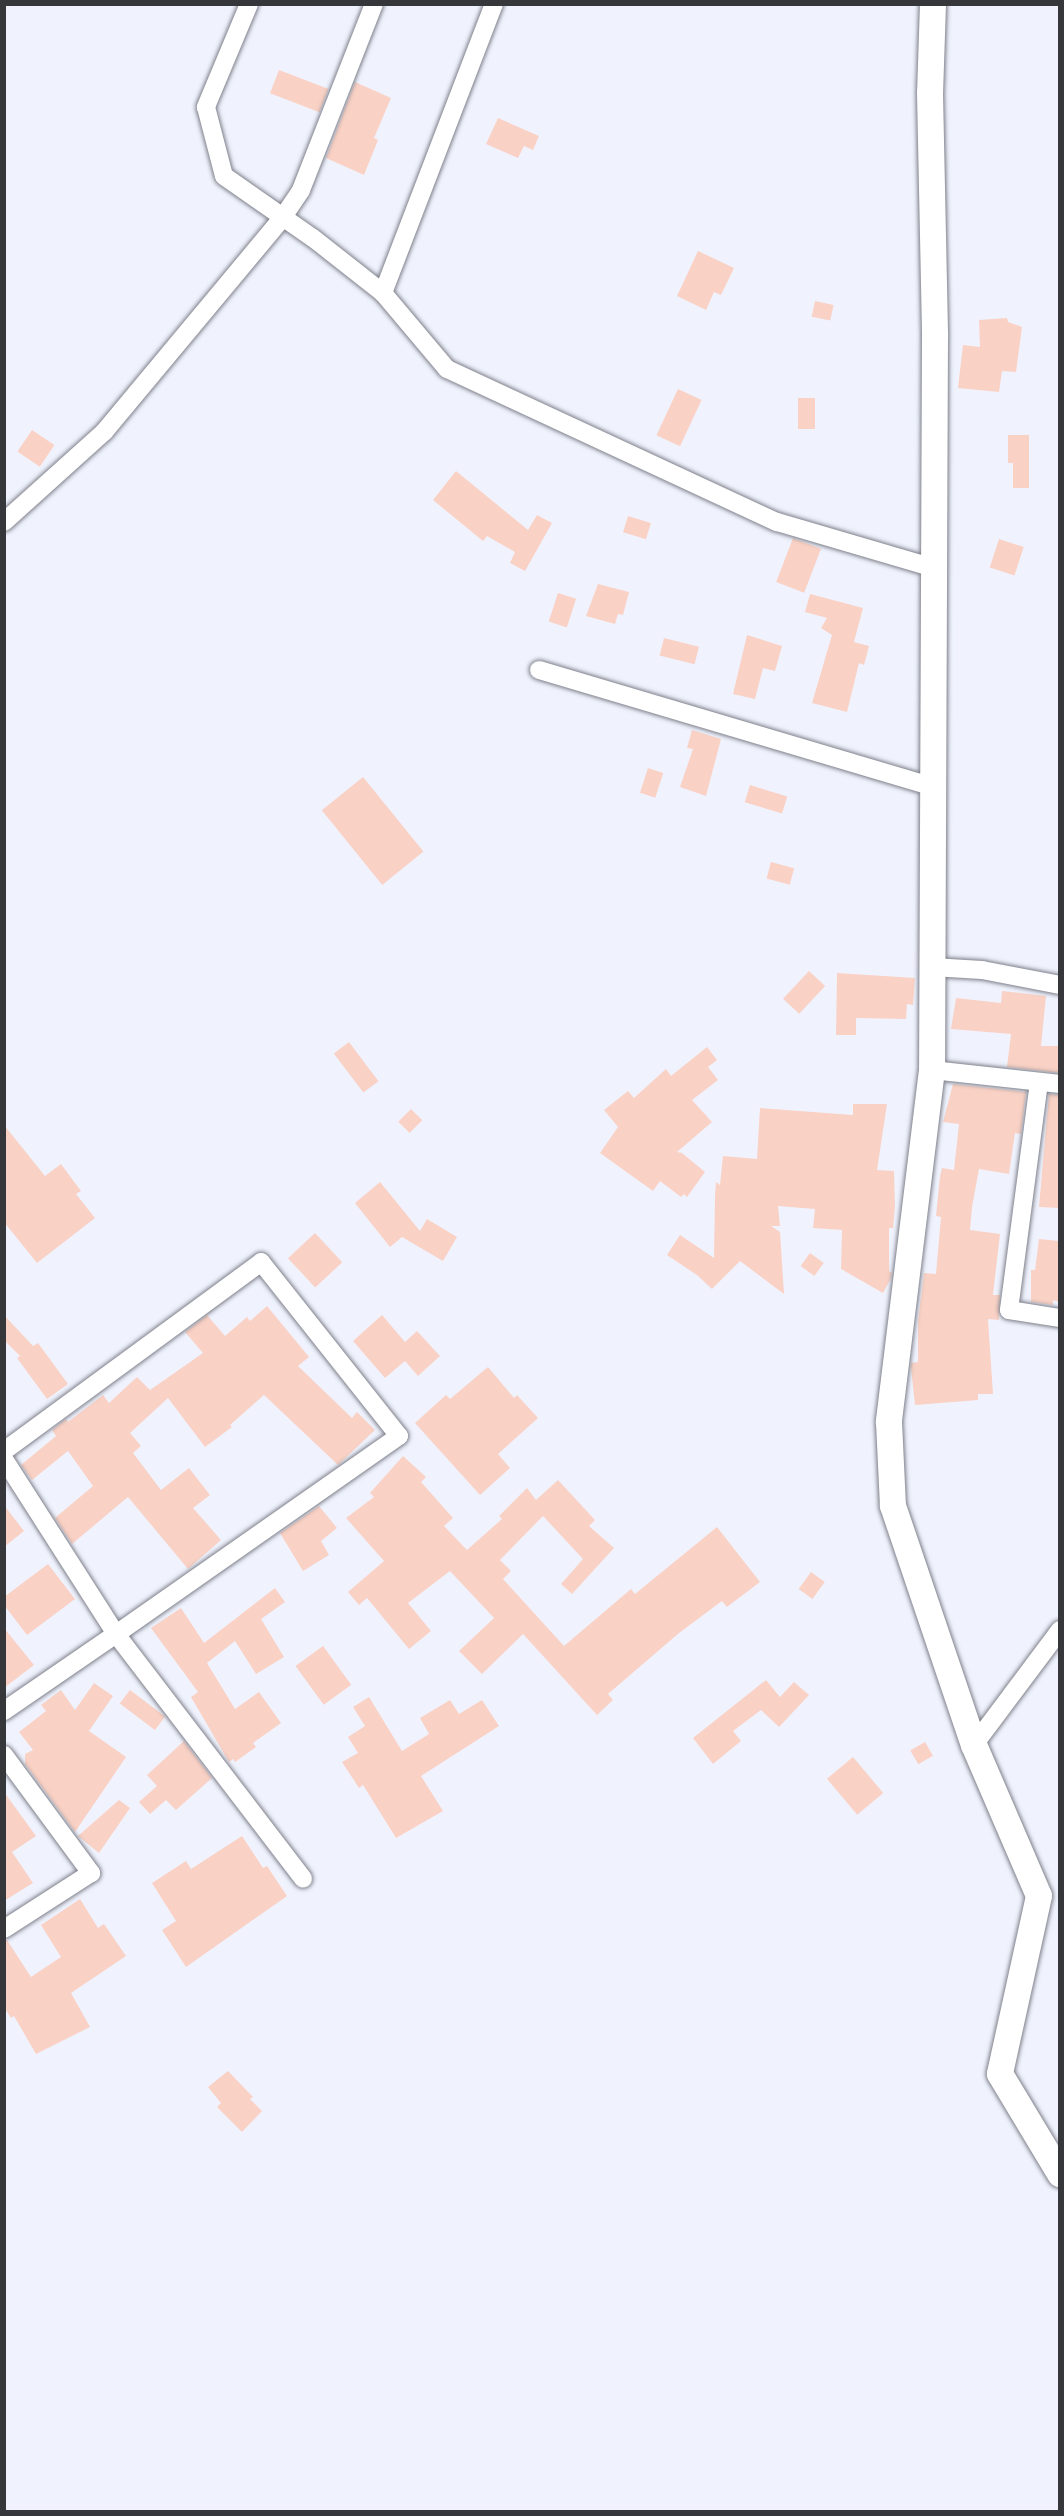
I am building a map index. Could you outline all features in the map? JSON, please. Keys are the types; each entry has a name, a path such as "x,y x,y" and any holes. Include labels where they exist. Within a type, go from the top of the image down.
{"main road":[{"path":"933,4 930,93 935,337 932,1070 889,1422 893,1506 974,1745 1039,1896 1000,2074 1059,2174"}],"street":[{"path":"249,4 206,107 224,176 283,217 383,293 447,369 777,522 934,567"},
{"path":"8,514 104,432 283,217 301,190 374,4"},
{"path":"383,293 494,4"},
{"path":"539,670 933,787"},
{"path":"932,968 982,970 1059,985"},
{"path":"932,1070 1059,1084"},
{"path":"1039,1082 1009,1310 1059,1318"},
{"path":"4,1451 261,1262 399,1436 4,1711"},
{"path":"4,1459 116,1634 303,1879"},
{"path":"974,1745 1059,1630"},
{"path":"4,1755 91,1873 4,1929"}],"building":[{"path":"279,70 328,89 320,112 270,93"},
{"path":"355,82 391,98 374,138 378,140 364,175 326,158"},
{"path":"498,118 539,136 533,150 524,146 518,158 486,144"},
{"path":"698,251 734,268 721,295 714,292 706,310 677,296"},
{"path":"815,301 834,305 830,321 812,317"},
{"path":"1007,318 1008,322 1022,327 1016,372 1002,371 999,392 958,388 963,345 980,347 979,320"},
{"path":"678,389 702,400 680,446 656,435"},
{"path":"798,398 815,398 815,429 798,429"},
{"path":"32,430 54,445 40,467 17,452"},
{"path":"1008,435 1029,435 1029,488 1013,488 1013,463 1008,463"},
{"path":"456,471 528,530 537,515 552,523 525,571 510,563 515,552 487,536 483,541 433,500"},
{"path":"628,516 651,523 646,539 623,532"},
{"path":"793,538 821,549 804,593 776,582"},
{"path":"999,539 1024,547 1014,576 990,568"},
{"path":"598,584 629,592 623,615 618,614 615,624 586,616"},
{"path":"558,593 576,599 567,627 549,622"},
{"path":"810,594 863,608 854,642 869,646 864,665 859,663 847,712 812,703 832,635 821,628 827,618 805,612"},
{"path":"747,635 782,646 775,671 763,668 755,699 733,694"},
{"path":"664,638 699,647 695,664 660,655"},
{"path":"692,730 721,739 706,796 680,787 693,749 687,748"},
{"path":"648,768 663,773 655,798 640,793"},
{"path":"363,777 423,852 382,885 322,810"},
{"path":"750,785 787,796 782,814 745,802"},
{"path":"771,862 794,868 790,885 767,878"},
{"path":"809,971 825,986 799,1014 783,999"},
{"path":"837,973 915,978 913,1005 907,1004 906,1019 856,1018 856,1035 836,1035"},
{"path":"1002,991 1046,996 1041,1046 1059,1046 1059,1073 1007,1067 1011,1034 951,1029 956,998 1001,1003"},
{"path":"349,1042 378,1081 363,1093 334,1053"},
{"path":"707,1047 717,1060 708,1067 718,1080 692,1100 712,1122 677,1152 682,1153 705,1172 687,1197 684,1194 681,1197 660,1181 653,1191 600,1153 618,1127 604,1110 628,1091 634,1098 666,1069 671,1076"},
{"path":"953,1084 1026,1092 1021,1134 1015,1133 1009,1174 979,1169 972,1207 970,1230 1000,1234 993,1295 1000,1295 999,1320 988,1319 993,1394 978,1394 978,1400 915,1405 911,1363 918,1362 918,1321 924,1273 936,1274 941,1217 936,1216 940,1176 942,1168 954,1170 959,1124 943,1122"},
{"path":"1049,1094 1059,1095 1059,1208 1039,1207"},
{"path":"853,1104 887,1104 877,1170 894,1171 895,1206 893,1228 889,1228 889,1271 892,1273 883,1293 841,1269 842,1230 813,1228 815,1209 778,1206 780,1226 771,1226 780,1232 784,1294 740,1261 712,1289 697,1275 667,1255 680,1235 714,1258 716,1182 720,1185 723,1156 757,1159 760,1108 853,1115"},
{"path":"411,1109 422,1120 410,1133 398,1122"},
{"path":"4,1125 45,1176 61,1164 81,1191 76,1194 95,1218 37,1263 4,1222"},
{"path":"380,1182 420,1231 427,1219 457,1237 443,1261 402,1237 390,1247 355,1203"},
{"path":"315,1233 342,1262 315,1287 288,1258"},
{"path":"1039,1239 1059,1241 1059,1302 1053,1300 1053,1305 1031,1302 1031,1270 1035,1270"},
{"path":"810,1253 824,1263 814,1276 801,1266"},
{"path":"267,1306 309,1357 298,1366 352,1418 357,1412 375,1430 338,1465 264,1395 230,1425 232,1427 205,1447 168,1398 130,1433 141,1446 133,1453 161,1490 189,1468 210,1495 193,1508 221,1540 188,1569 128,1497 72,1544 55,1518 93,1486 68,1451 32,1480 21,1465 56,1436 52,1430 66,1419 68,1422 103,1395 109,1403 137,1377 150,1390 203,1353 185,1332 207,1315 225,1336 247,1317 250,1321"},
{"path":"4,1315 33,1346 38,1343 68,1384 47,1399 17,1358 20,1356 4,1340"},
{"path":"382,1315 405,1342 417,1331 440,1356 418,1376 405,1361 385,1378 353,1341"},
{"path":"488,1367 514,1398 517,1395 538,1418 498,1454 510,1468 480,1495 415,1423 446,1395 450,1399"},
{"path":"403,1456 426,1477 421,1482 453,1518 444,1526 467,1550 502,1519 499,1516 527,1488 536,1500 558,1480 595,1520 589,1526 614,1548 572,1594 561,1584 583,1559 543,1516 500,1560 511,1571 503,1579 564,1646 631,1589 635,1594 717,1527 760,1582 727,1607 722,1601 679,1633 608,1694 613,1700 597,1715 523,1634 482,1674 459,1651 494,1618 450,1571 408,1603 431,1631 409,1649 367,1598 359,1605 348,1592 384,1561 346,1518 374,1497 370,1493"},
{"path":"4,1505 24,1531 4,1547"},
{"path":"319,1506 337,1528 321,1541 329,1555 303,1571 280,1533"},
{"path":"48,1564 75,1599 27,1635 4,1605 4,1597"},
{"path":"811,1572 825,1582 812,1599 799,1589"},
{"path":"275,1588 285,1602 261,1619 284,1657 256,1674 235,1641 207,1663 235,1709 259,1692 281,1723 253,1743 256,1747 235,1762 233,1759 229,1762 191,1697 198,1692 151,1628 181,1608 204,1643"},
{"path":"4,1628 34,1665 4,1688"},
{"path":"323,1646 351,1685 324,1705 295,1666"},
{"path":"766,1680 780,1697 794,1682 809,1695 779,1727 761,1710 733,1731 741,1741 713,1764 693,1738"},
{"path":"94,1683 113,1696 89,1731 126,1757 75,1832 25,1764 25,1754 33,1750 19,1732 46,1711 41,1705 61,1690 75,1710"},
{"path":"130,1690 165,1716 155,1730 120,1704"},
{"path":"369,1697 402,1751 429,1734 420,1718 450,1700 459,1714 482,1700 499,1726 421,1776 443,1811 396,1838 363,1785 359,1788 342,1762 358,1753 348,1737 365,1726 353,1707"},
{"path":"184,1741 212,1778 176,1810 166,1800 150,1814 139,1802 157,1786 147,1775"},
{"path":"925,1742 933,1756 918,1764 910,1750"},
{"path":"853,1757 883,1793 857,1815 827,1779"},
{"path":"4,1792 36,1836 12,1852 33,1883 4,1901"},
{"path":"119,1800 130,1808 99,1853 78,1836"},
{"path":"242,1836 263,1868 267,1866 287,1896 186,1967 162,1930 176,1921 152,1883 186,1861 191,1869"},
{"path":"80,1899 98,1928 104,1924 126,1956 71,1993 90,2027 36,2054 14,2016 11,2018 4,2007 4,1940 7,1940 31,1977 61,1957 41,1925"},
{"path":"228,2071 253,2097 250,2099 262,2111 242,2132 217,2107 221,2103 208,2087"}]}
